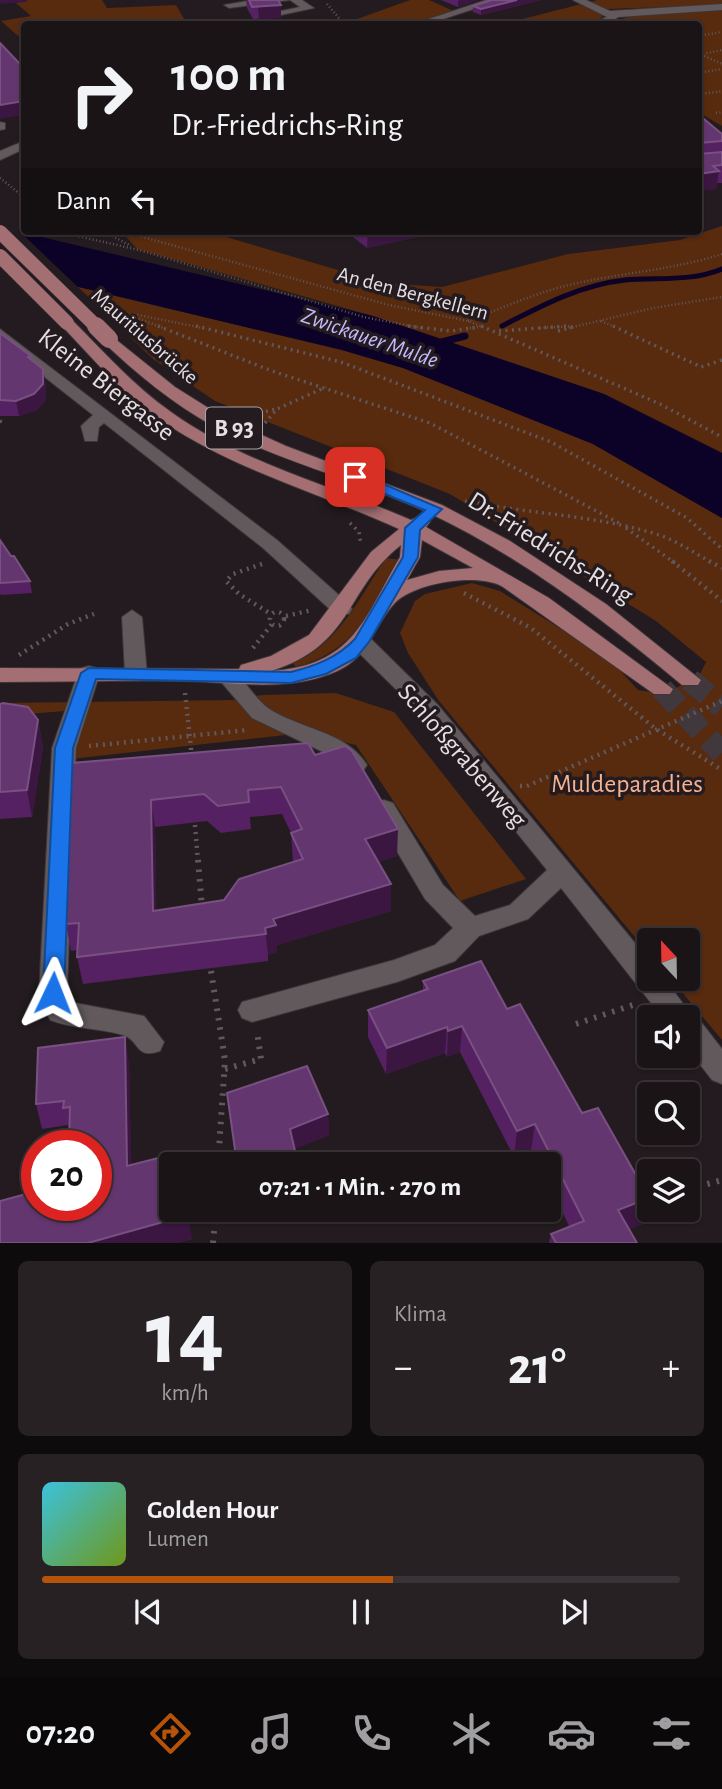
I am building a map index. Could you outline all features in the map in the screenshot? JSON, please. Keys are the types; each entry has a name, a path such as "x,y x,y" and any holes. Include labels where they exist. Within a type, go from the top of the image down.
{"main road":[{"name":"Mauritiusbrücke","path":"0,232 109,339 184,401 254,438 435,509"},
{"name":"Mauritiusbrücke","path":"0,256 138,395 170,419 208,441 413,528"},
{"name":"Dr.-Friedrichs-Ring","path":"227,676 273,664 304,651 324,635 381,553 435,509 573,588 623,623 690,680"},
{"name":"Dr.-Friedrichs-Ring","path":"413,528 500,575 561,614 662,689"},
{"name":"Dr.-Friedrichs-Ring","path":"6,667 89,673 274,678 305,675 337,663 361,642 410,557 413,528"},
{"path":"388,598 413,583 437,575 500,575"}],"street":[{"path":"229,5 255,6 285,0"},
{"path":"284,13 309,8 295,0"},
{"path":"429,21 496,0"},
{"path":"578,0 611,14 722,7"},
{"path":"608,21 612,20 611,14"},
{"path":"3,153 21,146"},
{"name":"Kleine Biergasse","path":"0,334 270,544 342,609"},
{"path":"91,437 90,426 103,415"},
{"path":"132,617 136,674"},
{"name":"Schloßgrabenweg","path":"361,642 430,709 671,1005"},
{"path":"89,673 64,748 53,993 60,1012 134,1025 150,1042"},
{"path":"227,676 260,713 331,746 362,770 434,892 470,928"},
{"path":"252,1010 397,971 445,953 470,928 519,912 562,871"},
{"path":"700,1043 722,1071"}],"path":[{"path":"325,0 342,21"},
{"path":"702,35 722,32"},
{"path":"702,53 722,50"},
{"path":"702,55 722,64"},
{"path":"702,72 722,69"},
{"path":"702,94 722,91"},
{"path":"716,113 722,112"},
{"path":"0,178 21,196"},
{"path":"73,235 137,249 409,328 467,332 480,327"},
{"path":"111,235 137,249"},
{"name":"An den Bergkellern","path":"136,235 390,305 468,321 660,404 722,437"},
{"path":"468,321 554,289 640,270 685,266 722,254"},
{"path":"558,331 722,296"},
{"path":"722,549 687,518 551,442 341,362 158,317 126,313 272,372 327,387 430,423 621,524 692,575 722,601"},
{"path":"601,320 701,367 722,360"},
{"path":"495,331 573,326"},
{"path":"254,438 277,409 327,387"},
{"path":"0,421 5,423"},
{"path":"458,500 517,512 621,524 662,536 722,568"},
{"path":"354,502 340,514 359,532 361,550 381,553"},
{"path":"268,561 233,574 226,581 239,594 271,614"},
{"path":"437,575 444,586 515,617 656,729 722,770"},
{"path":"6,667 68,624 94,614"},
{"path":"183,674 192,769"},
{"path":"491,786 527,786 722,702"},
{"path":"64,748 285,726"},
{"path":"195,825 203,918"},
{"path":"211,971 225,1064 219,1152"},
{"path":"576,1024 663,995"},
{"path":"225,1064 261,1059 260,1042"},
{"path":"700,1186 722,1180"},
{"path":"213,1243 215,1222"}],"green space":[{"path":"24,0 102,0 107,8 176,5 185,21 21,21 21,38 1,21 31,16 16,3"},
{"path":"410,0 429,0 456,12 432,21 351,21"},
{"path":"597,0 722,0 722,5 607,9 601,11 602,17 594,21 515,21"},
{"path":"722,8 722,126 702,114 702,21 617,21 628,17"},
{"path":"722,226 722,453 604,394 373,316 137,249 125,235 220,235 382,283 442,287 568,254 680,240 702,235 702,233"},
{"name":"Muldeparadies","path":"78,287 342,350 403,368 593,444 722,518 722,1040 700,1014 700,1005 693,1005 681,991 700,991 700,928 637,928 637,940 439,701 408,653 400,633 415,601 425,594 472,583 500,591 590,647 614,664 638,690 656,693 676,688 699,676 706,662 656,621 450,494 215,401 153,359"},
{"path":"386,558 401,560 360,626 334,650 317,660 296,667 292,663 322,645 347,618"},
{"path":"336,693 394,712 526,879 460,901 356,745 304,733 62,760 66,711 0,716 0,703 232,700 262,695"}],"water":[{"name":"Zwickauer Mulde","path":"0,227 21,232 21,235 34,235 373,316 604,394 722,453 722,518 593,444 403,368 342,350 0,268"}],"pier":[{"path":"0,224 15,227 83,292 0,272"}],"building":[{"path":"249,0 278,0 281,5 252,7"},
{"path":"492,0 517,0 481,9 473,6"},
{"path":"0,43 21,63 21,102 0,105"},
{"path":"702,117 722,134 722,141 702,143"},
{"path":"722,152 722,165 713,166 719,171 702,173 702,154"},
{"path":"0,333 31,356 28,357 43,369 43,384 34,394 16,401 0,400"},
{"path":"0,540 11,556 14,556 30,581 0,583"},
{"path":"0,704 28,707 38,720 27,790 0,792"},
{"path":"308,743 315,755 345,746 352,751 398,829 365,839 391,884 273,919 276,925 265,928 266,934 77,957 79,923 66,924 72,763","holes":["281,787 302,829 291,833 303,859 239,879 224,900 153,911 151,800 204,794 218,806 249,802 248,790"]},
{"path":"481,961 507,1009 520,1004 582,1113 598,1108 637,1177 637,1203 618,1210 637,1243 556,1243 551,1234 584,1221 561,1175 561,1152 549,1152 535,1124 517,1131 462,1026 448,1031 447,1027 387,1048 368,1010 428,989 423,981"},
{"path":"125,1037 127,1166 159,1158 159,1222 163,1222 88,1243 0,1243 0,1201 21,1195 21,1221 112,1221 112,1130 69,1130 70,1107 63,1108 64,1101 36,1104 38,1048"},
{"path":"307,1066 328,1114 290,1129 295,1152 235,1152 227,1093"}],"waterway":[{"path":"502,326 561,297 592,286 625,280 698,276 722,269"},
{"name":"Zwickauer Mulde","path":"438,343 465,336"}],"tunnel":[{"path":"690,680 722,707"},
{"path":"662,689 722,753"}],"route":[{"path":"53,993 59,810 64,748 89,673 291,677 321,670 351,654 388,598 410,557 413,528 435,509 355,477"}]}
